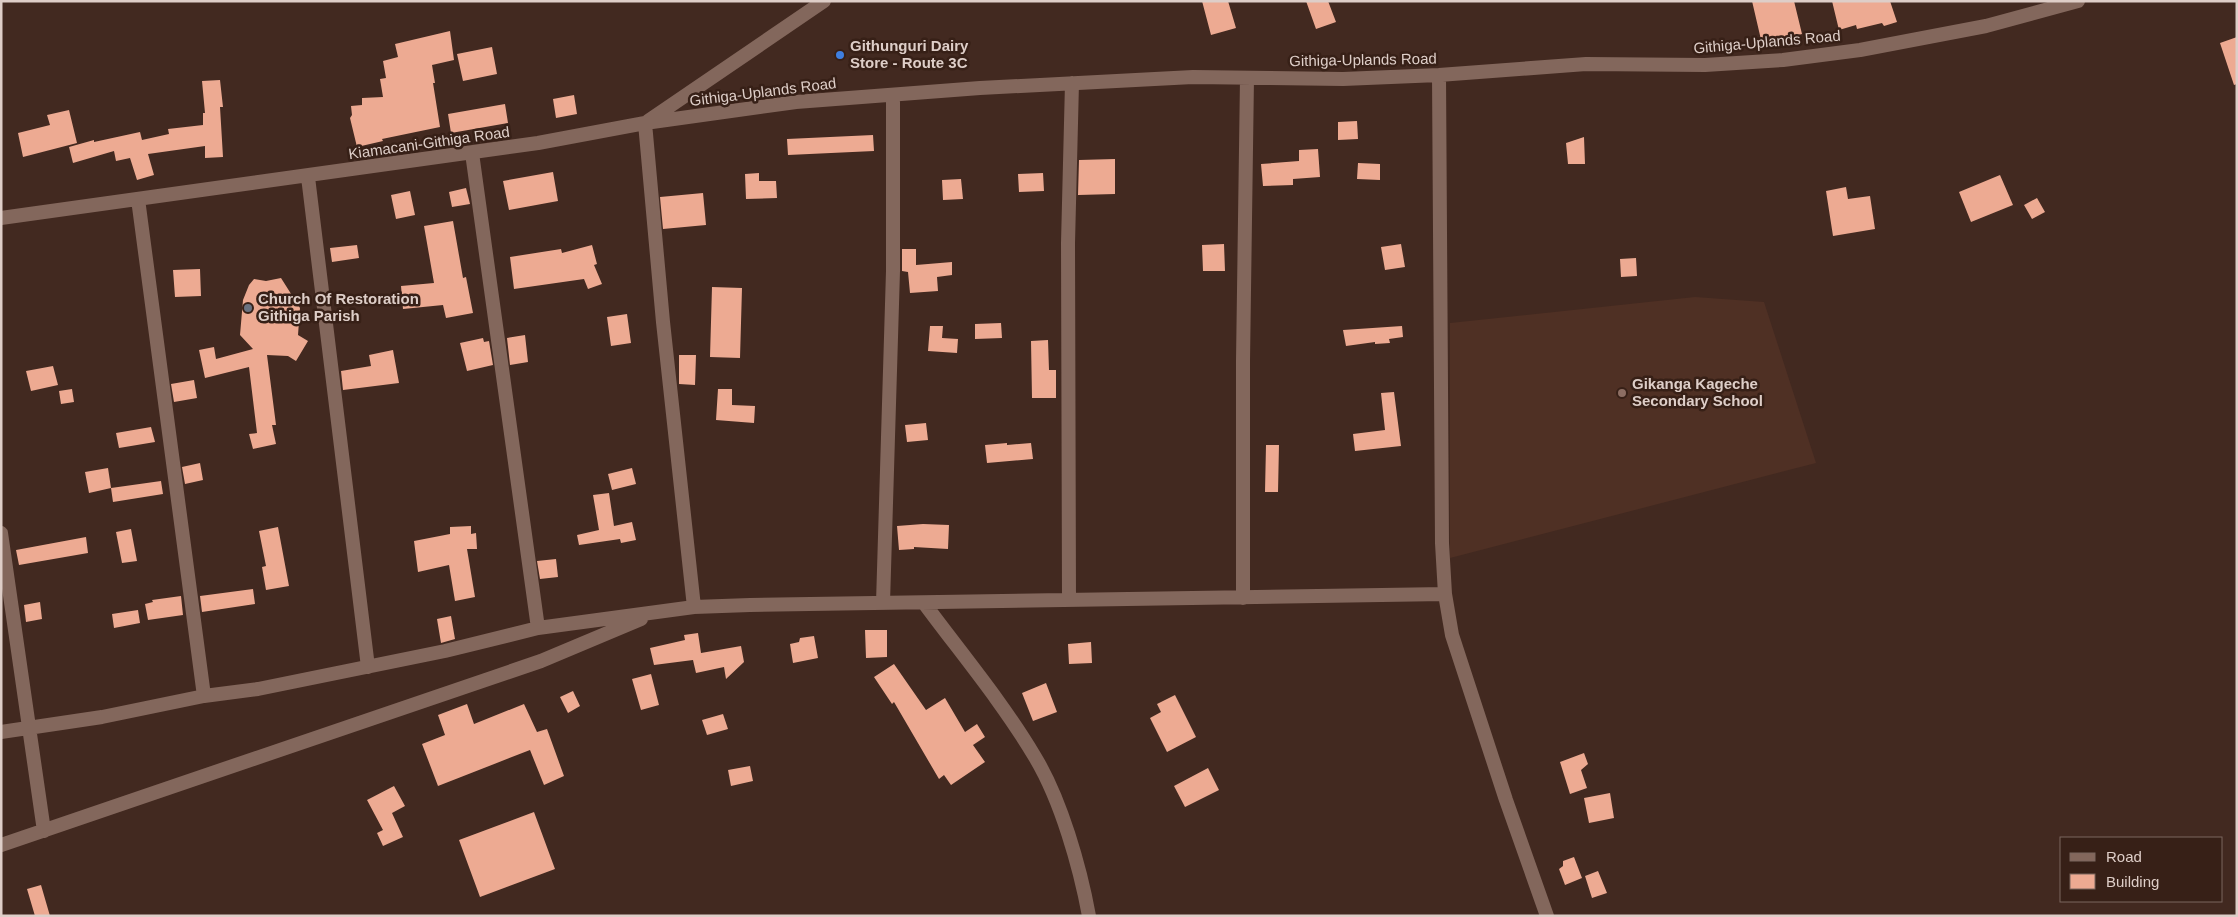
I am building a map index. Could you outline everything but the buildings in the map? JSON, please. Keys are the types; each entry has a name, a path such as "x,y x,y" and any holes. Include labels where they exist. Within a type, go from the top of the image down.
{"street":[{"name":"Kiamacani-Githiga Road","path":"1,218 308,177 538,143 645,123 824,1"},
{"name":"Githiga-Uplands Road","path":"645,123 796,102 1072,83 1193,77 1343,79 1439,75 1586,64 1705,65 1783,60 1860,50 1986,26 2078,1"},
{"path":"1439,75 1442,543 1445,594 1452,635 1506,800 1547,916"},
{"path":"1243,598 1243,361 1248,78"},
{"path":"1069,600 1068,243 1072,83"},
{"path":"884,603 893,271 893,95"},
{"path":"645,123 663,322 694,607"},
{"path":"472,152 538,628"},
{"path":"308,177 368,667"},
{"path":"138,199 204,696"},
{"path":"1,533 44,831"},
{"path":"1,732 102,717 204,696 258,689 445,651 538,628 694,607 1445,594"},
{"path":"924,603 1000,705 1036,759 1064,820 1089,916"},
{"path":"1,845 541,662 653,613"}],"shaded area":[{"name":"Gikanga Kageche Secondary School","path":"1695,297 1764,302 1816,463 1450,558 1450,323"}],"place":[{"name":"Githunguri Dairy Store - Route 3C","path":"840,55"},
{"name":"Church Of Restoration Githiga Parish","path":"248,308"},
{"name":"Gikanga Kageche Secondary School","path":"1622,393"}]}
